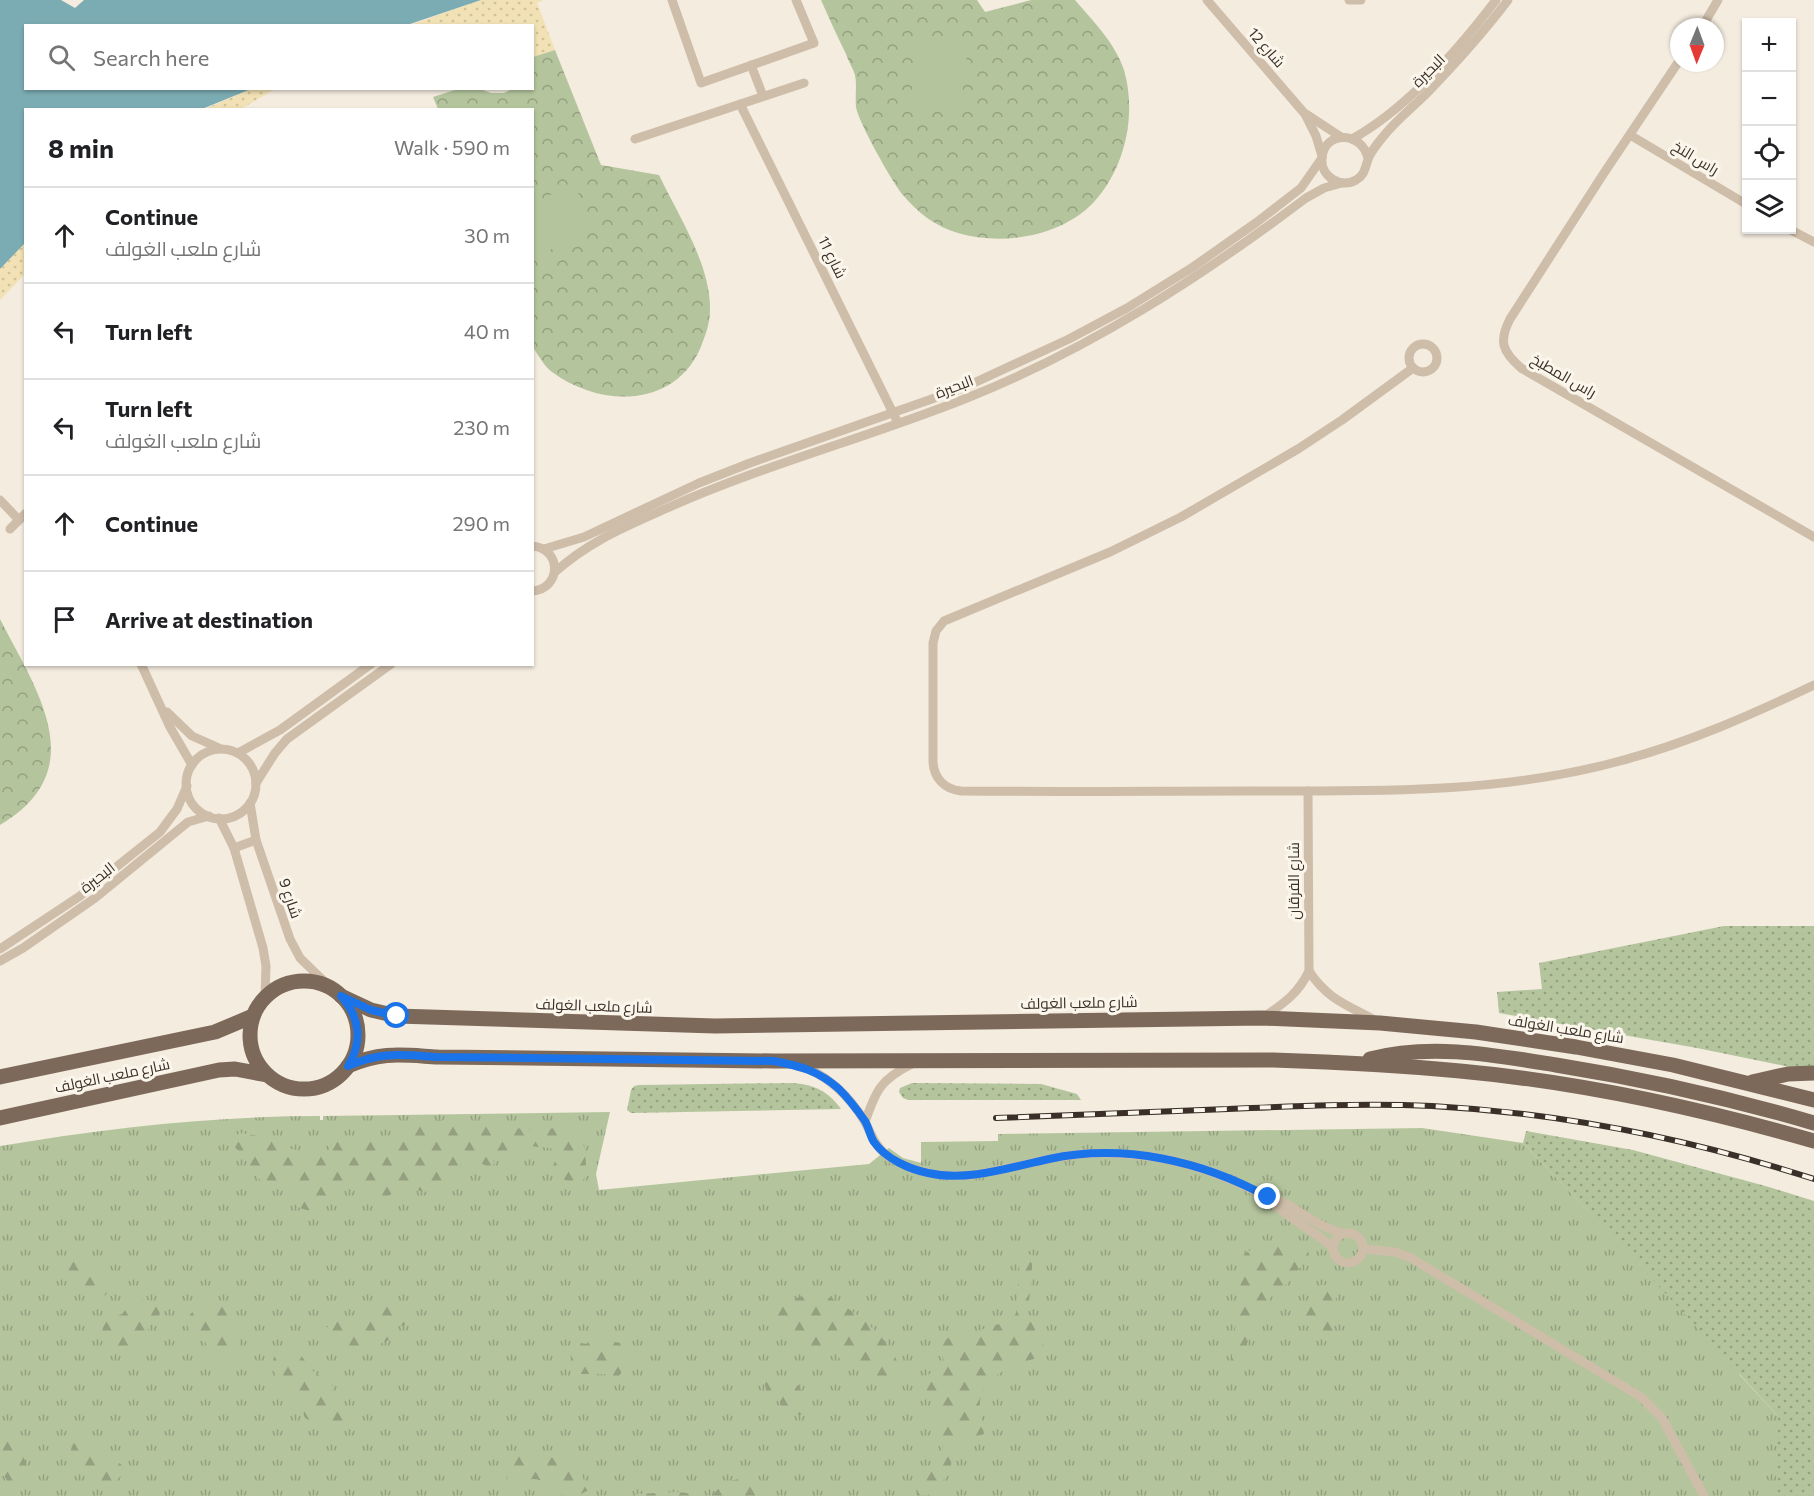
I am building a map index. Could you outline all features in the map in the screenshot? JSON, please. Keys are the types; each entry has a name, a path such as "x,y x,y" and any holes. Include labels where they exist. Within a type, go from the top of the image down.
{"main road":[{"path":"297,982 315,982 336,992 352,1011 358,1030 356,1049 348,1066 327,1084 309,1089 282,1085 267,1075 254,1058 249,1037 253,1016 265,998 279,987 297,982"},
{"name":"شارع ملعب الغولف","path":"336,992 371,1010 397,1016 715,1026 1262,1018 1380,1023 1476,1032 1576,1047 1673,1065 1814,1100"},
{"name":"شارع ملعب الغولف","path":"0,1077 215,1032 253,1016"},
{"path":"1356,1063 1396,1054 1430,1051 1490,1055 1640,1080 1746,1104 1814,1123"},
{"path":"348,1066 387,1054 438,1057 774,1061 1273,1060 1356,1063 1462,1071 1666,1103 1814,1141"},
{"name":"شارع ملعب الغولف","path":"0,1118 219,1070 235,1069 267,1075"},
{"path":"1746,1083 1788,1074 1814,1073"},
{"path":"1796,1095 1814,1090"}],"street":[{"path":"672,0 701,83 814,43 796,0"},
{"name":"شارع 12","path":"1207,0 1305,114 1316,136 1322,157"},
{"path":"1349,0 1361,0"},
{"name":"البحيرة","path":"1352,139 1377,124 1438,68 1496,0"},
{"name":"البحيرة","path":"1368,159 1386,132 1462,57 1509,0"},
{"path":"1707,18 1718,0"},
{"path":"751,65 763,96"},
{"name":"راس المطبخ","path":"1672,72 1510,319 1504,335 1504,350 1521,368 1814,537"},
{"path":"635,139 804,83"},
{"name":"شارع 11","path":"740,104 896,419"},
{"name":"شارع 12","path":"1305,114 1341,137"},
{"name":"راس النخ","path":"1630,135 1742,202"},
{"path":"1341,137 1352,139 1363,147 1368,159 1366,169 1352,182 1342,183 1327,175 1322,157 1327,145 1341,137"},
{"name":"البحيرة","path":"1226,250 1297,192 1309,179 1322,157"},
{"name":"البحيرة","path":"534,590 545,587 551,582 555,572 580,551 603,537 703,492 998,379 1132,316 1226,250 1306,198 1324,188 1342,183"},
{"path":"1796,233 1814,242"},
{"path":"1413,368 1298,449 1181,517 1029,587 951,616 939,626 934,637 933,767 937,776 948,787 955,790 974,791 1402,791 1469,787 1523,781 1589,769 1649,753 1703,735 1814,685"},
{"name":"البحيرة","path":"537,546 584,537 647,506 719,475 896,419"},
{"path":"0,500 22,516 10,529"},
{"path":"537,546 553,559 555,572"},
{"path":"142,666 162,705 170,727 192,765"},
{"path":"238,753 280,730 368,666"},
{"path":"256,783 274,753 287,739 387,666"},
{"path":"162,705 192,736 220,749 238,753 252,768 256,783 255,793 250,803 237,815 214,817"},
{"path":"220,749 204,753 192,765 187,786 193,804 214,817 234,848 263,948 266,966 265,998"},
{"name":"البحيرة","path":"0,961 95,898 142,853 171,819 187,786"},
{"name":"شارع الفرقان","path":"1308,791 1309,971"},
{"name":"شارع 9","path":"250,803 256,840 290,939 300,958 336,992"},
{"name":"البحيرة","path":"0,949 188,822 214,817"},
{"path":"234,848 256,840"},
{"path":"1262,1018 1293,995 1309,971 1323,991 1380,1023"},
{"path":"865,1122 876,1093 882,1084 894,1073 919,1060"},
{"path":"774,1061 804,1067 841,1091 865,1122 874,1142 884,1152 910,1168 942,1176 982,1173 1073,1154 1104,1153 1178,1161 1216,1173 1268,1197 1280,1200 1332,1231 1348,1232 1358,1236 1364,1249 1358,1260 1349,1263 1337,1258 1333,1248 1307,1227 1276,1207 1268,1197"},
{"path":"1333,1248 1335,1239 1343,1233"},
{"path":"1364,1249 1395,1252 1411,1258 1641,1397 1662,1418 1704,1496"}],"green space":[{"path":"821,0 977,0 985,12 1031,0 1075,0 1115,51 1124,70 1128,87 1126,140 1114,173 1105,188 1080,214 1048,231 1030,235 993,239 975,237 942,227 927,218 908,201 898,188 869,138 856,107 854,72"},
{"path":"918,39 968,45 960,111 910,105"},
{"path":"555,50 601,165 659,175 699,258 709,293 710,315 707,330 700,349 688,369 672,383 654,392 634,396 612,396 591,392 571,384 552,372 534,349 534,108 438,108 433,97 455,90 504,93 510,90 534,90 534,57"},
{"path":"574,184 595,230 534,257 534,203"},
{"path":"0,619 41,701 49,728 51,754 45,779 28,803 0,825"},
{"path":"1724,926 1814,926 1814,1072 1697,1048 1499,1013 1497,992 1542,989 1539,963"},
{"path":"791,1083 807,1085 826,1093 841,1109 631,1113 627,1110 631,1090 634,1086 639,1085"},
{"path":"912,1083 1041,1084 1077,1094 1081,1100 908,1100 903,1098 899,1092 900,1088"},
{"path":"610,1112 596,1174 599,1190 869,1164 889,1148 903,1158 921,1163 921,1142 998,1141 998,1134 1422,1128 1523,1143 1590,1213 1593,1207 1584,1198 1587,1169 1625,1225 1656,1250 1691,1263 1691,1259 1714,1260 1716,1265 1761,1263 1769,1277 1782,1284 1814,1285 1814,1374 1806,1394 1803,1429 1814,1473 1814,1496 1792,1445 1791,1436 1795,1434 1796,1426 1790,1424 1787,1414 1792,1389 1810,1334 1809,1319 1803,1310 1792,1298 1776,1289 1697,1275 1623,1246 1654,1271 1675,1282 1689,1286 1746,1289 1759,1292 1772,1298 1786,1312 1793,1324 1796,1342 1793,1359 1780,1390 1776,1407 1758,1389 1763,1375 1764,1362 1759,1337 1742,1319 1715,1311 1734,1324 1754,1349 1757,1371 1754,1383 1742,1371 1739,1374 1777,1415 1782,1444 1808,1496 0,1496 0,1146 120,1129 240,1118 320,1116 320,1120 323,1120 323,1116"},
{"path":"439,1120 475,1122 531,1130 560,1128 576,1132 584,1147 586,1161 584,1179 574,1184 559,1177 552,1169 556,1158 551,1148 528,1146 513,1152 496,1153 493,1157 492,1169 472,1162 465,1163 453,1172 435,1193 402,1188 388,1196 377,1197 348,1183 337,1181 323,1207 309,1210 295,1204 293,1189 289,1186 266,1183 257,1177 231,1139 240,1133 259,1136 283,1147 318,1155 328,1151 333,1141 337,1139 353,1137 374,1142 397,1141 407,1137 418,1125"},
{"path":"1526,1131 1633,1150 1814,1201 1814,1496 1776,1496 1777,1415 1523,1143"},
{"path":"1290,1241 1307,1247 1309,1255 1290,1281 1271,1297 1240,1357 1231,1364 1244,1254 1262,1243"},
{"path":"1027,1253 1033,1256 1028,1313 1041,1343 1047,1349 1038,1357 1006,1369 989,1382 980,1401 984,1434 957,1443 950,1470 934,1494 917,1496 917,1482 939,1463 943,1446 942,1428 924,1381 927,1375 944,1367 941,1344 948,1338 977,1335 983,1329 1012,1320 1016,1313 1020,1258"},
{"path":"73,1257 83,1259 97,1270 113,1277 113,1282 108,1285 106,1295 93,1298 81,1294 65,1270 68,1260"},
{"path":"1321,1285 1332,1287 1336,1296 1331,1358 1328,1344 1319,1329 1299,1326 1309,1298"},
{"path":"807,1294 819,1294 831,1298 845,1306 873,1329 895,1355 898,1367 895,1378 878,1386 856,1366 840,1359 835,1350 829,1348 819,1352 801,1339 775,1329 778,1306"},
{"path":"148,1300 158,1303 161,1307 159,1317 149,1327 147,1335 139,1342 136,1352 130,1358 107,1344 102,1333 103,1326 107,1319 122,1314 132,1302"},
{"path":"386,1300 414,1315 413,1322 402,1326 389,1325 391,1336 389,1340 375,1346 364,1347 359,1354 342,1352 330,1344 326,1335 331,1323 369,1315 374,1312 373,1308"},
{"path":"214,1302 225,1303 229,1307 229,1328 240,1343 240,1350 232,1355 227,1364 217,1361 205,1342 191,1333 186,1323 197,1308"},
{"path":"574,1336 581,1343 586,1344 595,1338 620,1343 625,1361 618,1377 603,1374 572,1374 570,1347"},
{"path":"281,1349 298,1353 315,1373 331,1382 336,1402 344,1415 341,1425 325,1428 305,1418 301,1407 285,1392 272,1367 274,1356"},
{"path":"775,1377 796,1382 812,1411 796,1415 783,1410 779,1400 768,1394 764,1381"},
{"path":"16,1425 15,1434 32,1480 24,1485 8,1482 0,1469 0,1426"},
{"path":"83,1441 90,1443 97,1452 121,1464 116,1488 109,1488 91,1481 76,1467 71,1451 74,1443"},
{"path":"531,1451 556,1459 566,1457 575,1462 589,1490 579,1495 563,1496 537,1479 514,1485 508,1483 506,1467 510,1457 520,1452"},
{"path":"739,1479 754,1484 763,1496 712,1496 724,1482"},
{"path":"677,1492 691,1496 638,1496 636,1494"}],"sand":[{"path":"481,0 543,0 537,3 555,50 534,57 534,24 413,24"},
{"path":"249,90 273,90 243,108 207,108"},
{"path":"24,244 24,275 0,300 0,269"}],"water":[{"path":"0,0 61,0 75,8 84,0 481,0 410,24 24,24 24,90 249,90 204,108 24,108 24,244 0,269"}],"railway":[{"path":"996,1118 1330,1105 1432,1106 1529,1115 1625,1130 1720,1152 1814,1179"}],"route":[{"path":"397,1016 371,1010 341,996 352,1011 358,1030 356,1049 348,1066 387,1054 438,1057 774,1061 804,1067 832,1084 841,1091 865,1122 874,1142 884,1152 910,1168 925,1173 942,1176 982,1173 1073,1154 1135,1155 1185,1163 1248,1186 1268,1197"}]}
